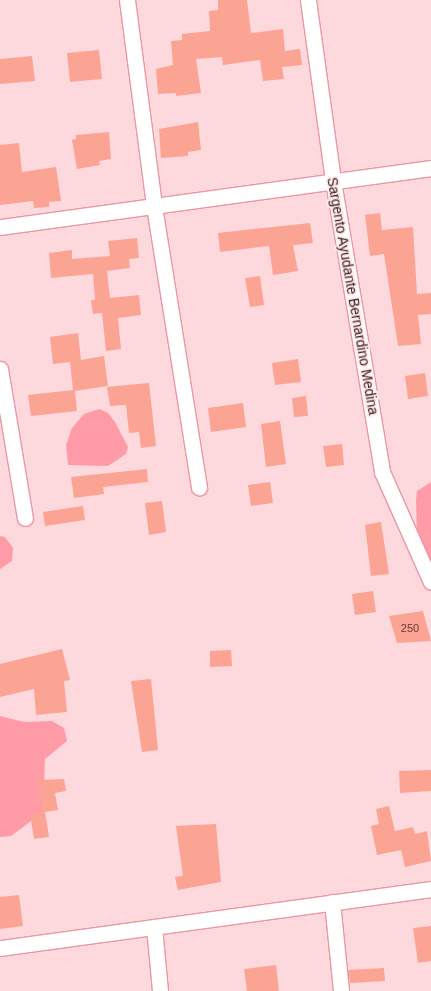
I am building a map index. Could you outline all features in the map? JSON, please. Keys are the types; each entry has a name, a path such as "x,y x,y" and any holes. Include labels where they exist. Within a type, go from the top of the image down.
{"street":[{"path":"127,0 154,206 198,487"},
{"name":"Sargento Ayudante Bernardino Medina","path":"308,0 333,181 382,472 431,582"},
{"path":"0,227 431,168"},
{"path":"0,368 25,518"},
{"path":"0,948 431,889"},
{"path":"332,902 340,991"},
{"path":"154,927 160,991"}],"shaded area":[{"path":"99,409 108,413 115,422 128,447 126,454 108,466 68,465 66,445 72,428 84,414"},
{"path":"431,482 431,574 417,536 416,500 417,491"},
{"path":"0,536 5,537 13,548 12,561 0,569"},
{"path":"0,716 24,722 52,721 64,728 67,741 45,759 43,812 11,836 0,837"}],"building":[{"path":"218,0 247,0 251,33 283,29 285,51 300,49 302,65 282,67 284,79 263,81 260,60 223,65 222,57 196,59 201,93 176,96 176,93 158,94 156,69 173,65 171,41 182,40 182,34 210,31 209,11 218,10"},
{"path":"99,50 102,79 70,82 67,53"},
{"path":"32,56 35,81 0,84 0,59"},
{"path":"198,122 201,150 188,152 188,156 161,158 159,129"},
{"path":"109,132 111,159 99,161 100,165 77,169 72,140 76,139 76,135"},
{"path":"19,143 22,172 56,167 61,201 49,202 49,207 34,208 33,201 0,205 0,145"},
{"path":"380,213 382,230 413,227 417,294 431,293 431,314 418,315 421,344 398,346 384,254 370,256 365,215"},
{"path":"310,223 313,243 293,245 298,271 273,275 269,246 220,252 218,233"},
{"path":"137,238 139,258 129,259 130,268 107,271 110,298 139,295 141,315 118,318 121,349 106,351 102,313 93,314 91,300 95,300 93,274 51,278 49,253 72,250 72,259 110,256 108,241"},
{"path":"260,276 264,305 250,307 245,278"},
{"path":"78,333 81,360 104,356 108,386 75,391 77,411 31,416 28,395 73,390 70,362 53,364 50,337"},
{"path":"298,359 301,382 275,385 272,363"},
{"path":"425,373 428,396 408,399 405,376"},
{"path":"149,383 156,446 141,448 139,432 129,433 126,405 110,406 107,387"},
{"path":"306,396 308,416 294,417 292,398"},
{"path":"243,403 246,427 211,432 208,408"},
{"path":"280,421 286,464 266,467 261,424"},
{"path":"342,444 344,465 326,467 323,446"},
{"path":"147,469 148,482 103,487 104,494 74,498 71,477"},
{"path":"270,482 273,503 251,506 248,485"},
{"path":"162,501 166,532 149,535 145,503"},
{"path":"83,506 85,520 45,526 43,512"},
{"path":"381,522 389,574 371,576 365,525"},
{"path":"373,591 376,612 355,615 352,594"},
{"path":"423,611 431,641 397,643 389,616"},
{"path":"62,649 70,680 64,681 67,712 36,715 34,689 0,697 0,664"},
{"path":"231,650 232,666 210,667 210,651"},
{"path":"151,679 158,750 142,752 131,681"},
{"path":"431,770 431,791 400,793 399,771"},
{"path":"64,779 66,791 55,793 58,810 45,812 49,837 34,839 30,814 43,812 39,780"},
{"path":"389,806 395,831 413,827 415,834 427,831 431,861 405,867 401,850 377,855 371,826 379,824 376,809"},
{"path":"216,824 221,882 178,890 175,877 183,876 176,826"},
{"path":"19,895 23,926 0,929 0,897"},
{"path":"431,926 431,961 418,963 413,928"},
{"path":"276,965 279,991 247,991 244,969"},
{"path":"384,968 385,981 350,983 348,970"}]}
